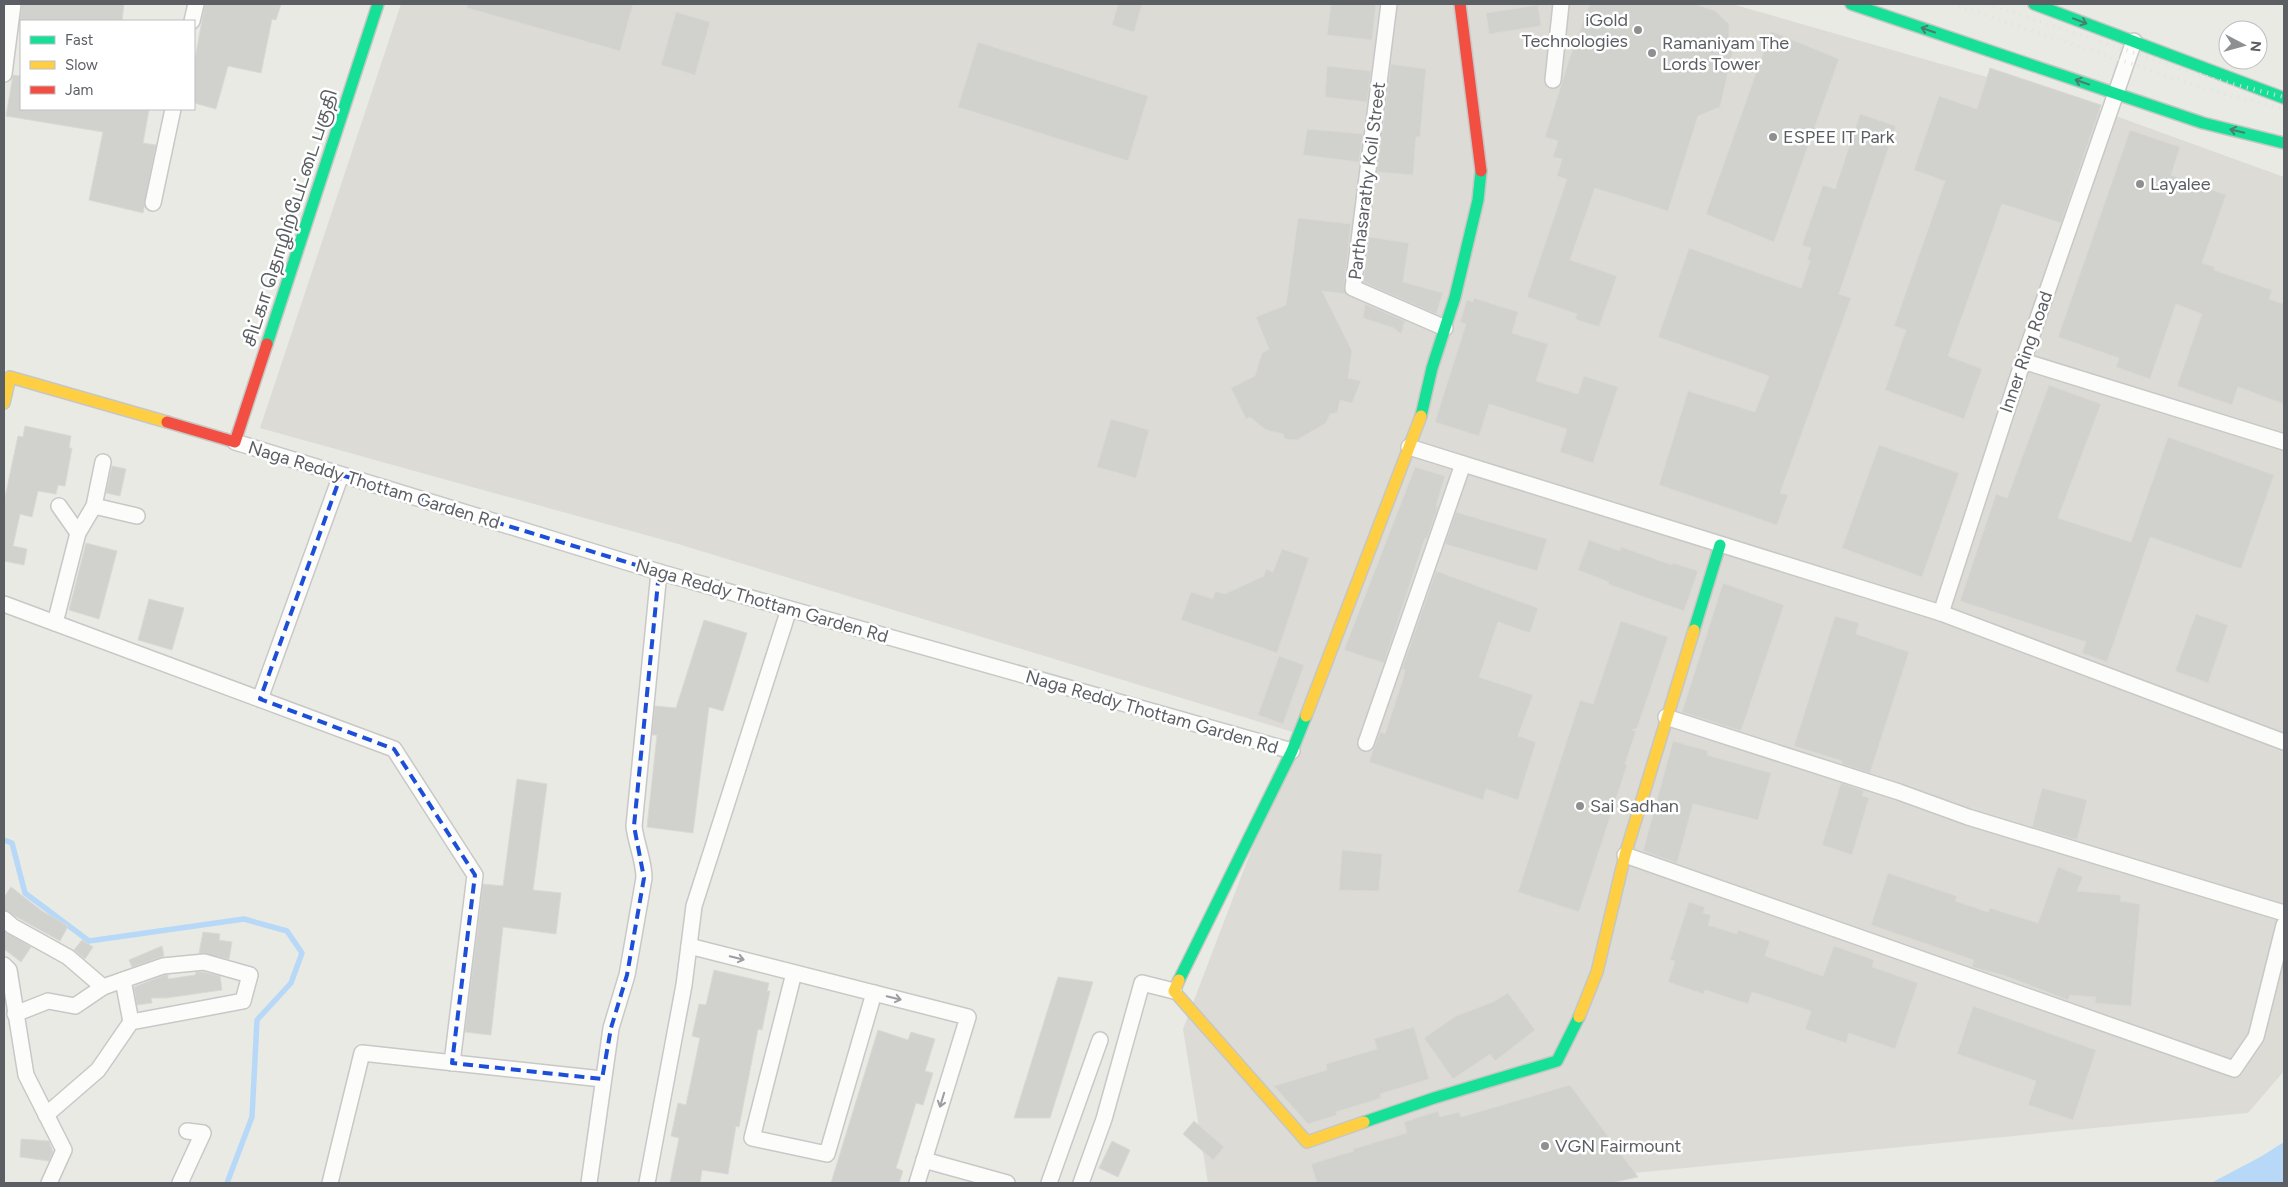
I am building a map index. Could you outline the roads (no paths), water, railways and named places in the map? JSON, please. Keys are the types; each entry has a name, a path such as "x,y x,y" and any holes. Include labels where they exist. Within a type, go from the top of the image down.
{"street":[{"path":"4,74 13,4"},
{"path":"192,20 196,4"},
{"name":"சிட்கா தொழிற்பேட்டை பகுதி","path":"235,442 378,4"},
{"name":"Parthasarathy Koil Street","path":"1389,4 1353,288 1445,328"},
{"path":"1174,991 1292,751 1425,406 1432,368 1455,297 1478,200 1481,170 1460,4"},
{"path":"1553,80 1561,4"},
{"path":"1852,4 2203,123 2284,143"},
{"path":"2034,4 2284,98"},
{"name":"Inner Ring Road","path":"1941,612 2023,361 2134,41"},
{"path":"153,203 173,110"},
{"path":"2023,361 2284,442"},
{"path":"4,403 7,374 235,442"},
{"name":"Naga Reddy Thottam Garden Rd","path":"235,442 659,572 1292,751"},
{"path":"1409,447 1941,612 2284,742"},
{"path":"55,623 78,533 94,506 103,462"},
{"path":"1366,743 1463,464"},
{"path":"260,700 342,475"},
{"path":"59,506 78,533"},
{"path":"94,506 137,516"},
{"path":"1081,1183 1104,1118 1142,983 1174,991 1307,1142 1434,1098 1557,1061 1587,1000 1597,972 1625,855 1720,545"},
{"path":"589,1183 610,1028 627,975 644,878 644,870 636,843 634,826 659,572"},
{"path":"4,604 394,750 475,875 452,1063"},
{"path":"647,1183 684,985 694,906 789,609"},
{"path":"1666,718 1898,792 1968,817 2284,913"},
{"path":"1625,855 2234,1069 2256,1037 2284,925"},
{"path":"4,919 12,926 68,957 103,987"},
{"path":"689,946 968,1017 917,1183"},
{"path":"15,1014 48,1001 74,1006 103,987 163,966 204,962 250,974 243,1001 131,1022 98,1070 46,1115"},
{"path":"4,965 9,970 26,1075 64,1150 49,1183"},
{"path":"794,973 752,1138 827,1154 874,993"},
{"path":"123,980 131,1022"},
{"path":"1050,1183 1100,1040"},
{"path":"330,1183 362,1053 602,1079"},
{"path":"180,1183 203,1133 187,1131"},
{"path":"924,1160 1007,1183"}],"water":[{"path":"2284,1142 2284,1183 2211,1183 2262,1156"}],"waterway":[{"path":"4,840 12,843 25,893 89,941 244,919 287,931 302,953 291,983 257,1020 252,1117 227,1183"}],"railway":[{"path":"1952,4 2210,90 2284,109"},
{"path":"1987,4 2213,79 2284,97"}],"place":[{"name":"iGold Technologies","path":"1638,30"},
{"name":"Ramaniyam The Lords Tower","path":"1652,53"},
{"name":"ESPEE IT Park","path":"1773,137"},
{"name":"Layalee","path":"2140,184"},
{"name":"Sai Sadhan","path":"1580,806"},
{"name":"VGN Fairmount","path":"1545,1146"}]}
